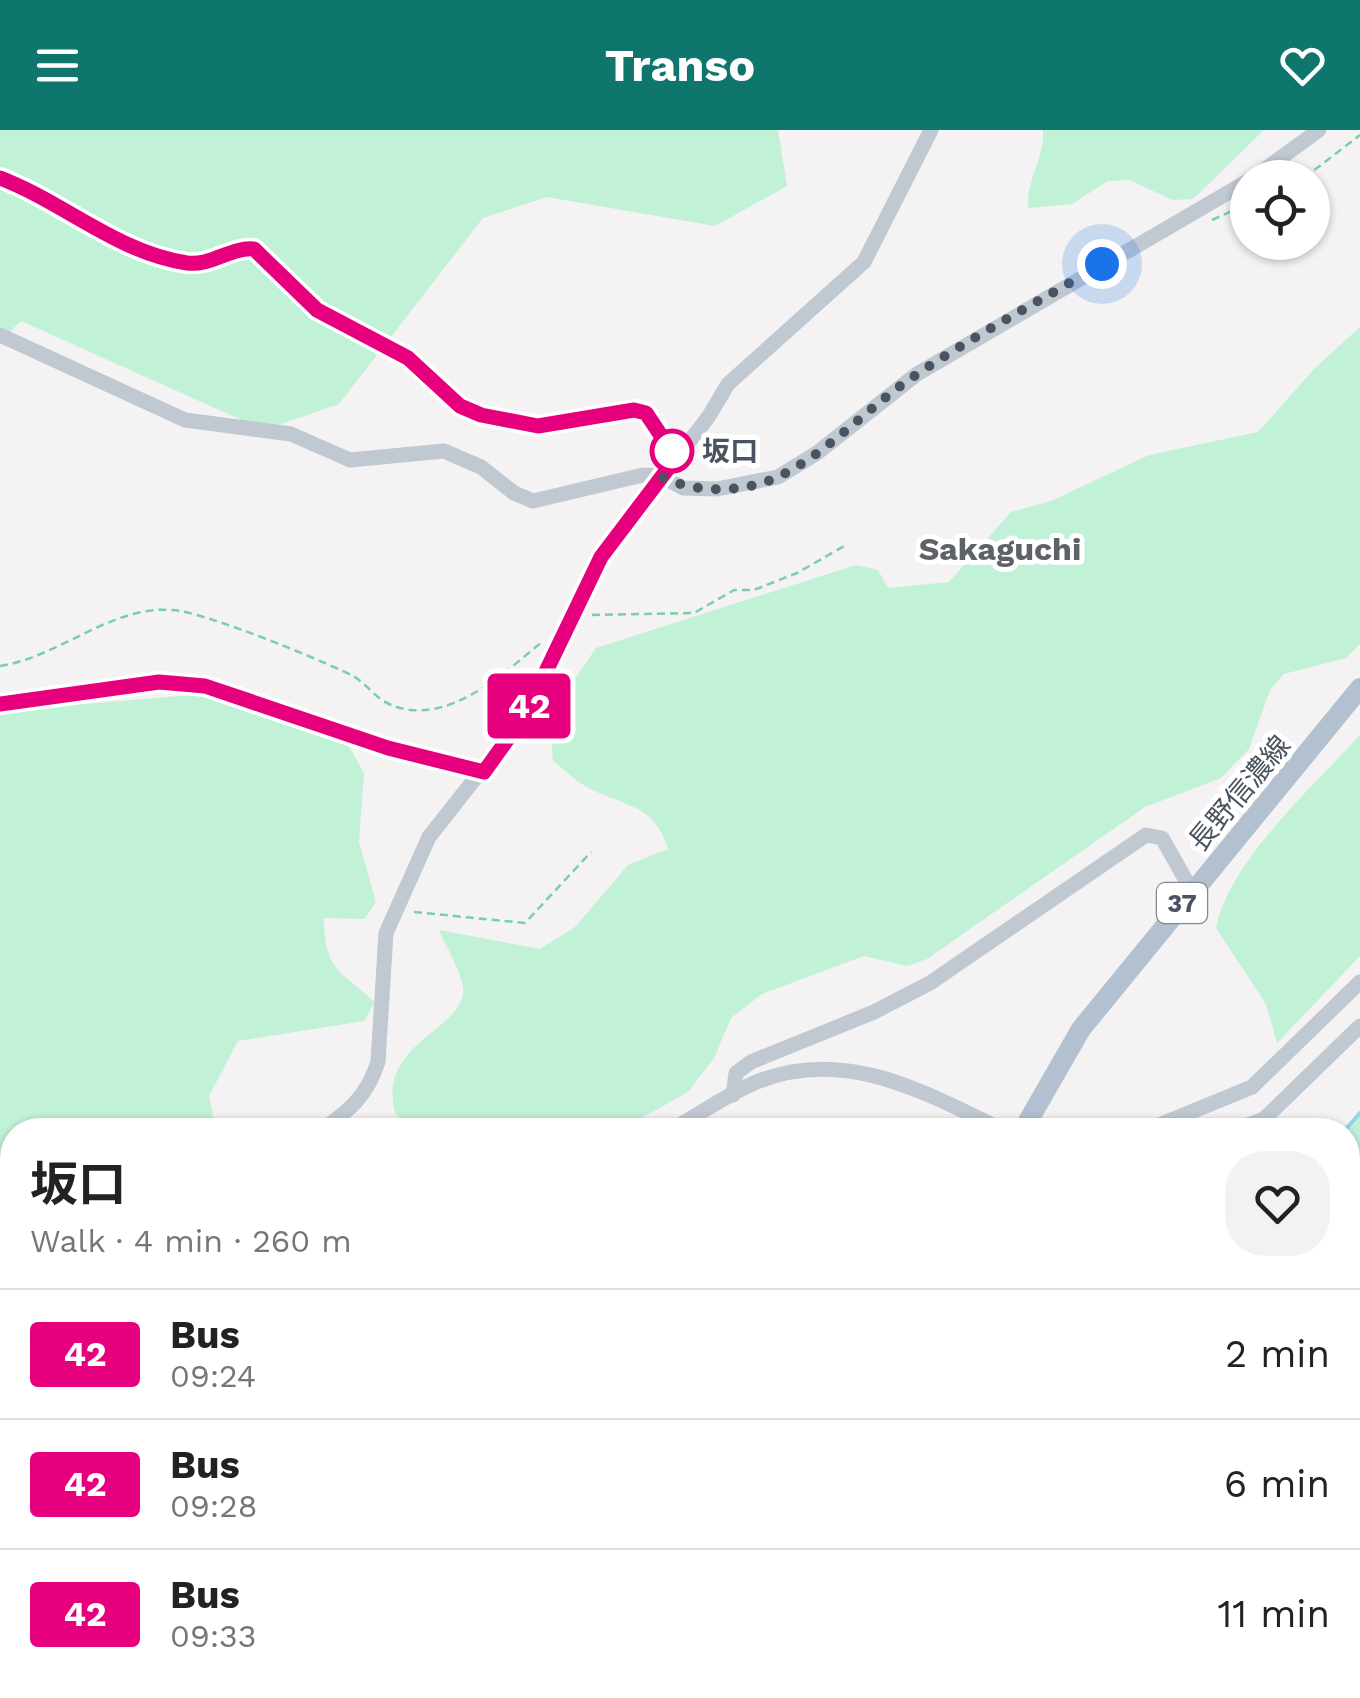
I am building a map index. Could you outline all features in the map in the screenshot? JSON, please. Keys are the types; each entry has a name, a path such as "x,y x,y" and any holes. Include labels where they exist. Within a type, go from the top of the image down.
{"main road":[{"name":"長野信濃線","path":"1030,1118 1080,1029 1360,688"}],"street":[{"path":"338,1118 359,1103 372,1082 378,1062 386,934 429,837 484,772 525,715 601,557 728,384 864,262 931,130"},
{"path":"1277,160 1319,130"},
{"path":"0,178 96,229 180,262 203,264 254,249 317,310 408,358 460,406 481,415 538,426 634,410 646,413 676,458"},
{"path":"0,336 185,420 291,434 350,460 444,451 481,467 514,493 532,501 643,475 660,476 684,488 717,489 778,477 817,453 916,374 1230,191"},
{"path":"0,704 159,682 205,686 388,748 484,772"},
{"path":"733,1095 736,1073 751,1062 874,1012 930,983 1146,835 1162,838 1192,891"},
{"path":"1176,1118 1252,1087 1360,982"},
{"path":"1265,1118 1360,1026"},
{"path":"692,1118 783,1074 855,1071 912,1085 979,1118"}],"path":[{"path":"1327,160 1360,135"},
{"path":"575,614 694,613 734,590 754,590 797,574 846,545"},
{"path":"0,666 144,610 177,610 356,677 386,703 414,712 445,707 499,677 545,640"},
{"path":"394,912 525,923 591,852"}],"green space":[{"path":"0,130 778,130 787,186 715,226 547,197 483,218 339,404 264,430 21,321 0,342"},
{"path":"1043,130 1264,130 1193,199 1172,200 1130,180 1108,181 1072,204 1028,208"},
{"path":"1360,327 1360,644 1346,658 1284,674 1270,690 1249,749 1221,778 1145,807 927,959 907,966 864,956 762,994 731,1018 714,1058 688,1092 641,1118 396,1115 392,1091 397,1071 408,1054 461,1002 462,981 439,930 540,949 575,927 628,865 668,849 647,815 586,786 553,761 550,716 596,648 856,565 878,570 888,588 949,582 1011,512 1051,501 1149,455 1258,432 1315,368"},
{"path":"205,694 300,729 342,734 364,773 359,842 376,902 364,919 324,918 325,935 336,968 375,1002 364,1021 238,1041 209,1096 214,1118 0,1118 0,711"},
{"path":"1360,735 1360,956 1277,1043 1266,1004 1216,928 1224,902 1256,850"}],"waterway":[{"path":"1356,1118 1360,1113"}],"bus line":[{"name":"42","path":"0,178 80,222 180,262 203,264 244,248 261,252 317,310 408,358 442,385 460,406 481,415 538,426 634,410 646,413 676,458 601,557 525,715 484,772 388,748 205,686 159,682 0,704"}],"place":[{"name":"坂口","path":"672,451"}],"district":[{"name":"Sakaguchi","path":"1000,549"}],"route":[{"path":"672,451 676,458 660,476 684,488 717,489 778,477 817,453 916,374 1102,264"}]}
